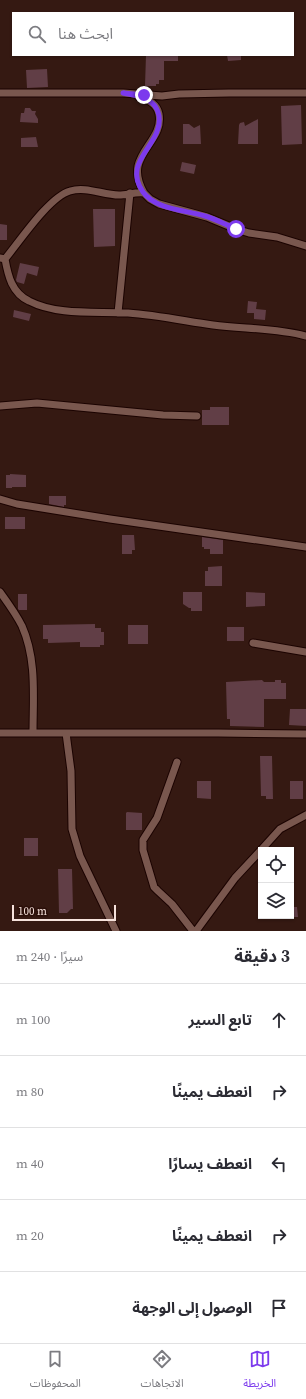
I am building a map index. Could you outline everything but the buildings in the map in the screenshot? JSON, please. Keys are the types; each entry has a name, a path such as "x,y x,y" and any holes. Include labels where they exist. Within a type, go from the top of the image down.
{"street":[{"path":"0,93 123,93 162,96 179,94 306,93"},
{"path":"123,93 152,102 158,112 160,120 156,135 142,156 138,165 137,179 144,193 150,199 159,204 207,217 249,233 277,237 306,246"},
{"path":"144,193 119,195 78,189 62,194 47,206 2,258 9,278 17,292 28,301 42,307 56,310 136,314 306,336"},
{"path":"118,313 130,193"},
{"path":"0,406 37,403 163,415 197,416"},
{"path":"0,499 17,504 110,519 306,547"},
{"path":"0,592 12,608 21,625 31,653 33,672 33,733"},
{"path":"253,643 306,652"},
{"path":"0,733 306,734"},
{"path":"66,733 71,771 72,829 80,856 116,931"},
{"path":"177,762 157,818 145,837 143,847 156,889 170,901 194,931 235,878 258,853"},
{"path":"264,847 280,829 306,815"}],"route":[{"path":"144,95 136,93 123,93 152,102 156,107 160,120 156,135 142,156 138,165 137,179 144,193 150,199 159,204 207,217 236,229"}]}
